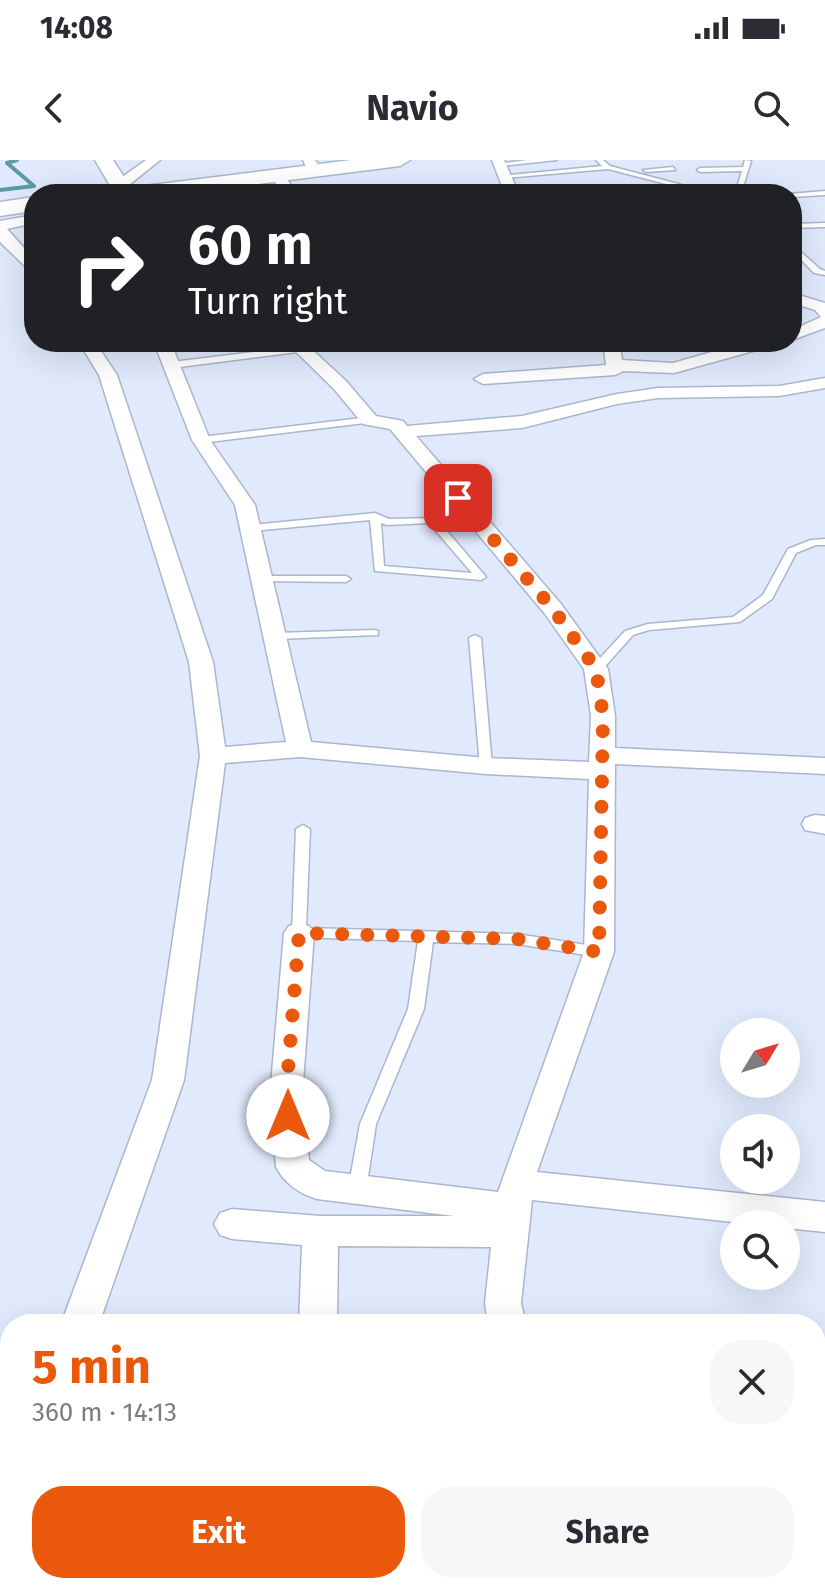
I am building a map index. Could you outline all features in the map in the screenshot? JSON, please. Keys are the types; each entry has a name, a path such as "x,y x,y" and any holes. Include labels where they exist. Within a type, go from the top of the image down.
{"main road":[{"path":"104,160 116,184"},
{"path":"171,184 310,162 344,160"},
{"path":"191,184 400,160"},
{"path":"0,209 24,205"}],"street":[{"path":"128,184 154,160"},
{"path":"247,184 271,175 280,184"},
{"path":"24,221 4,224 0,229 2,236 24,257"},
{"path":"802,301 821,307 825,313"},
{"path":"802,332 825,321"},
{"path":"84,1314 168,1080 213,756 201,662 108,375 93,352"},
{"path":"165,352 201,440 245,505 300,749"},
{"path":"304,352 340,385 370,420 396,425 553,609 596,669 603,716 599,952 514,1208 503,1303 505,1314"},
{"path":"483,379 615,370 613,352"},
{"path":"616,365 674,368 730,352"},
{"path":"401,432 522,422 617,399 658,393 779,391 825,383"},
{"path":"213,756 300,749 486,766 601,763 825,766"},
{"path":"299,933 286,1096 293,1167 317,1185 514,1208 825,1217"},
{"path":"232,1224 320,1231 514,1208"},
{"path":"318,1314 320,1231"}],"lane":[{"path":"501,166 554,160"},
{"path":"599,160 608,167"},
{"path":"741,184 748,160"},
{"path":"501,166 608,167 675,184"},
{"path":"626,171 673,169"},
{"path":"700,170 746,169"},
{"path":"802,194 825,193"},
{"path":"802,226 825,225"},
{"path":"802,256 817,271 825,273"},
{"path":"201,440 370,420"},
{"path":"251,528 375,516 387,522 432,520 481,577 379,569 375,516"},
{"path":"596,669 629,633 648,627 736,620 768,597 792,551 815,542 825,542"},
{"path":"262,579 346,579"},
{"path":"276,636 374,633"},
{"path":"475,638 486,766"},
{"path":"303,829 299,933 517,939 599,952"},
{"path":"357,1190 368,1124 416,1009 426,937"}],"waterway":[{"path":"17,160 7,163 32,184"},
{"path":"0,190 24,187"}],"route":[{"path":"288,1116 286,1096 299,933 517,939 599,952 598,862 603,716 596,669 553,609 458,498"}]}
